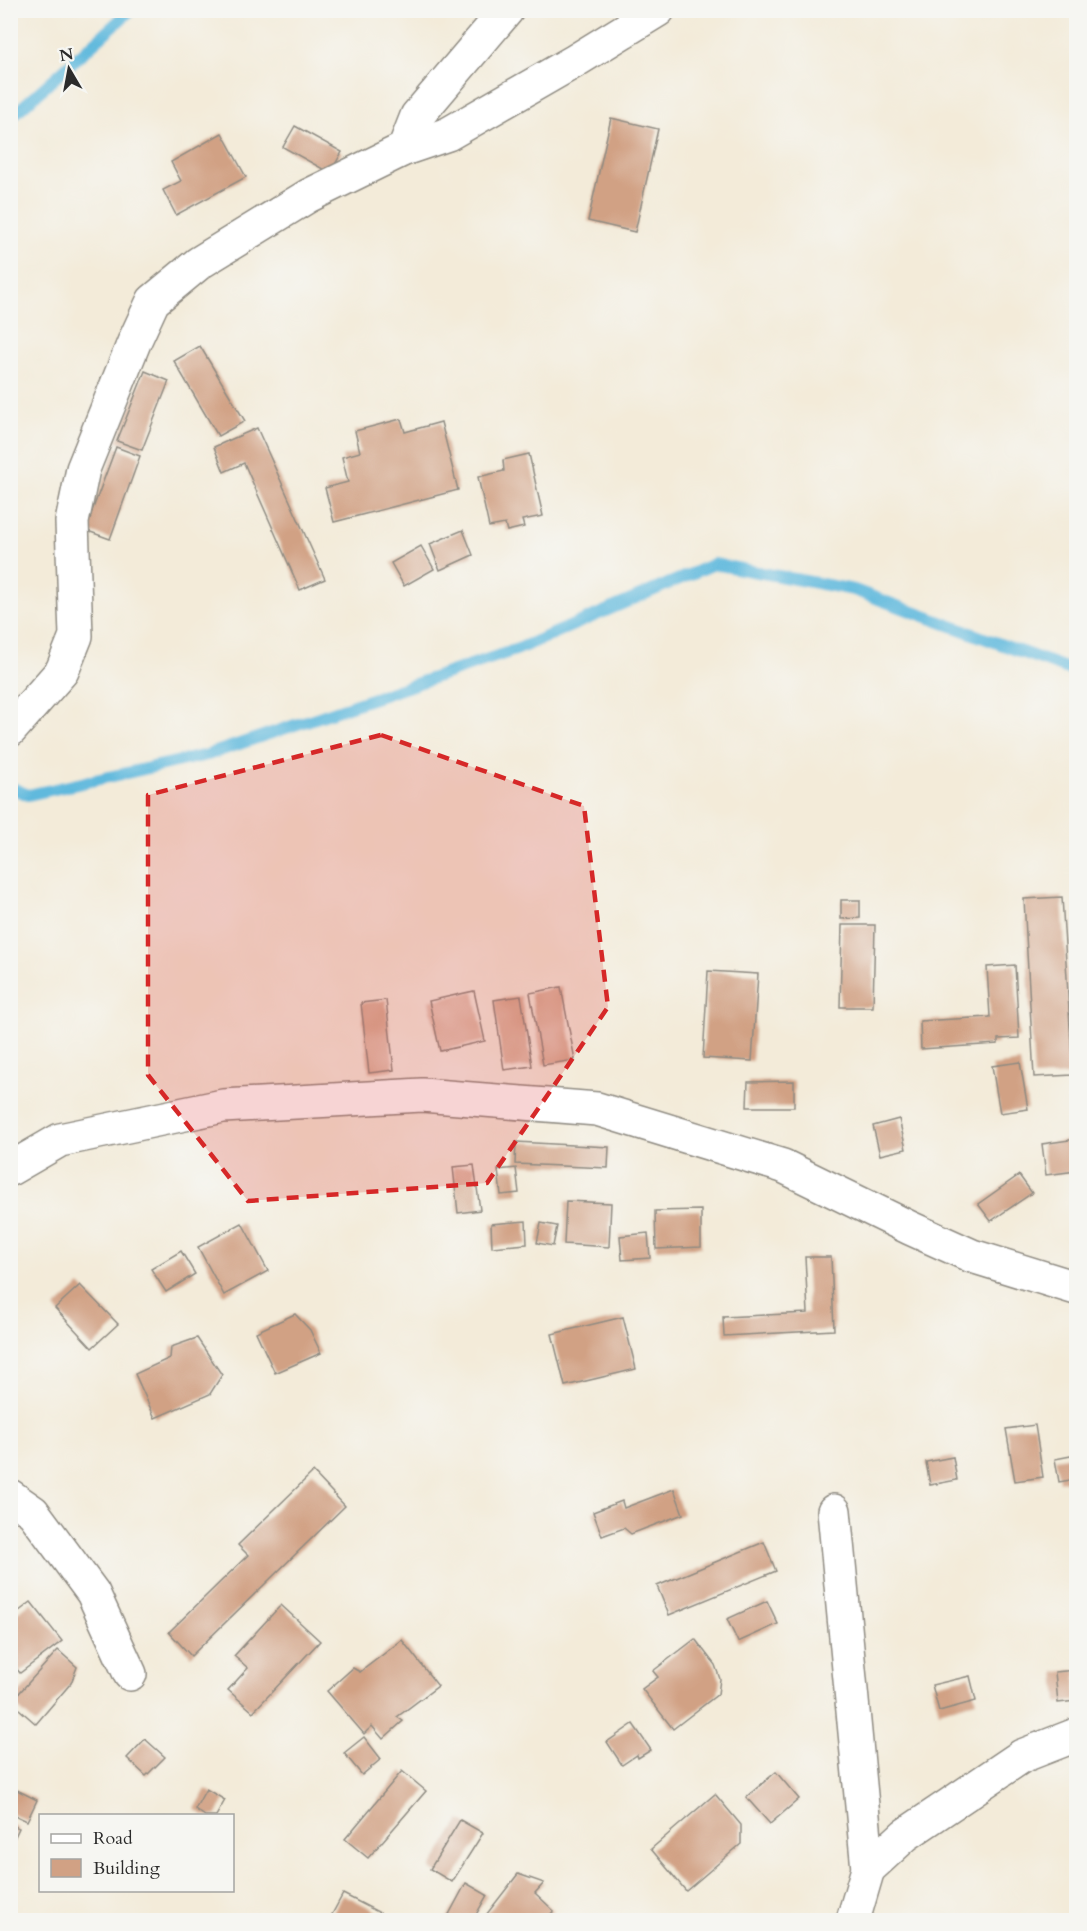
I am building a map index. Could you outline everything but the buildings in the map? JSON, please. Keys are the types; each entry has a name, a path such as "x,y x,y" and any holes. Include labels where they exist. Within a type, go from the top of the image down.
{"street":[{"path":"404,149 417,116 507,10"},
{"path":"10,730 62,671 76,636 72,522 83,469 153,301 199,263 308,196 404,149 448,134 575,62 658,10"},
{"path":"10,1169 60,1140 223,1106 422,1095 597,1109 783,1166 972,1256 1077,1288"},
{"path":"10,1496 33,1512 93,1593 130,1674"},
{"path":"834,1511 868,1869 853,1920"},
{"path":"868,1869 905,1835 1022,1756 1077,1735"}],"highlighted area":[{"path":"381,735 584,806 608,1007 487,1183 248,1201 148,1075 148,795"}],"waterway":[{"path":"10,118 131,10"},
{"path":"10,787 28,795 207,755 518,649 714,564 854,590 1076,672"}]}
